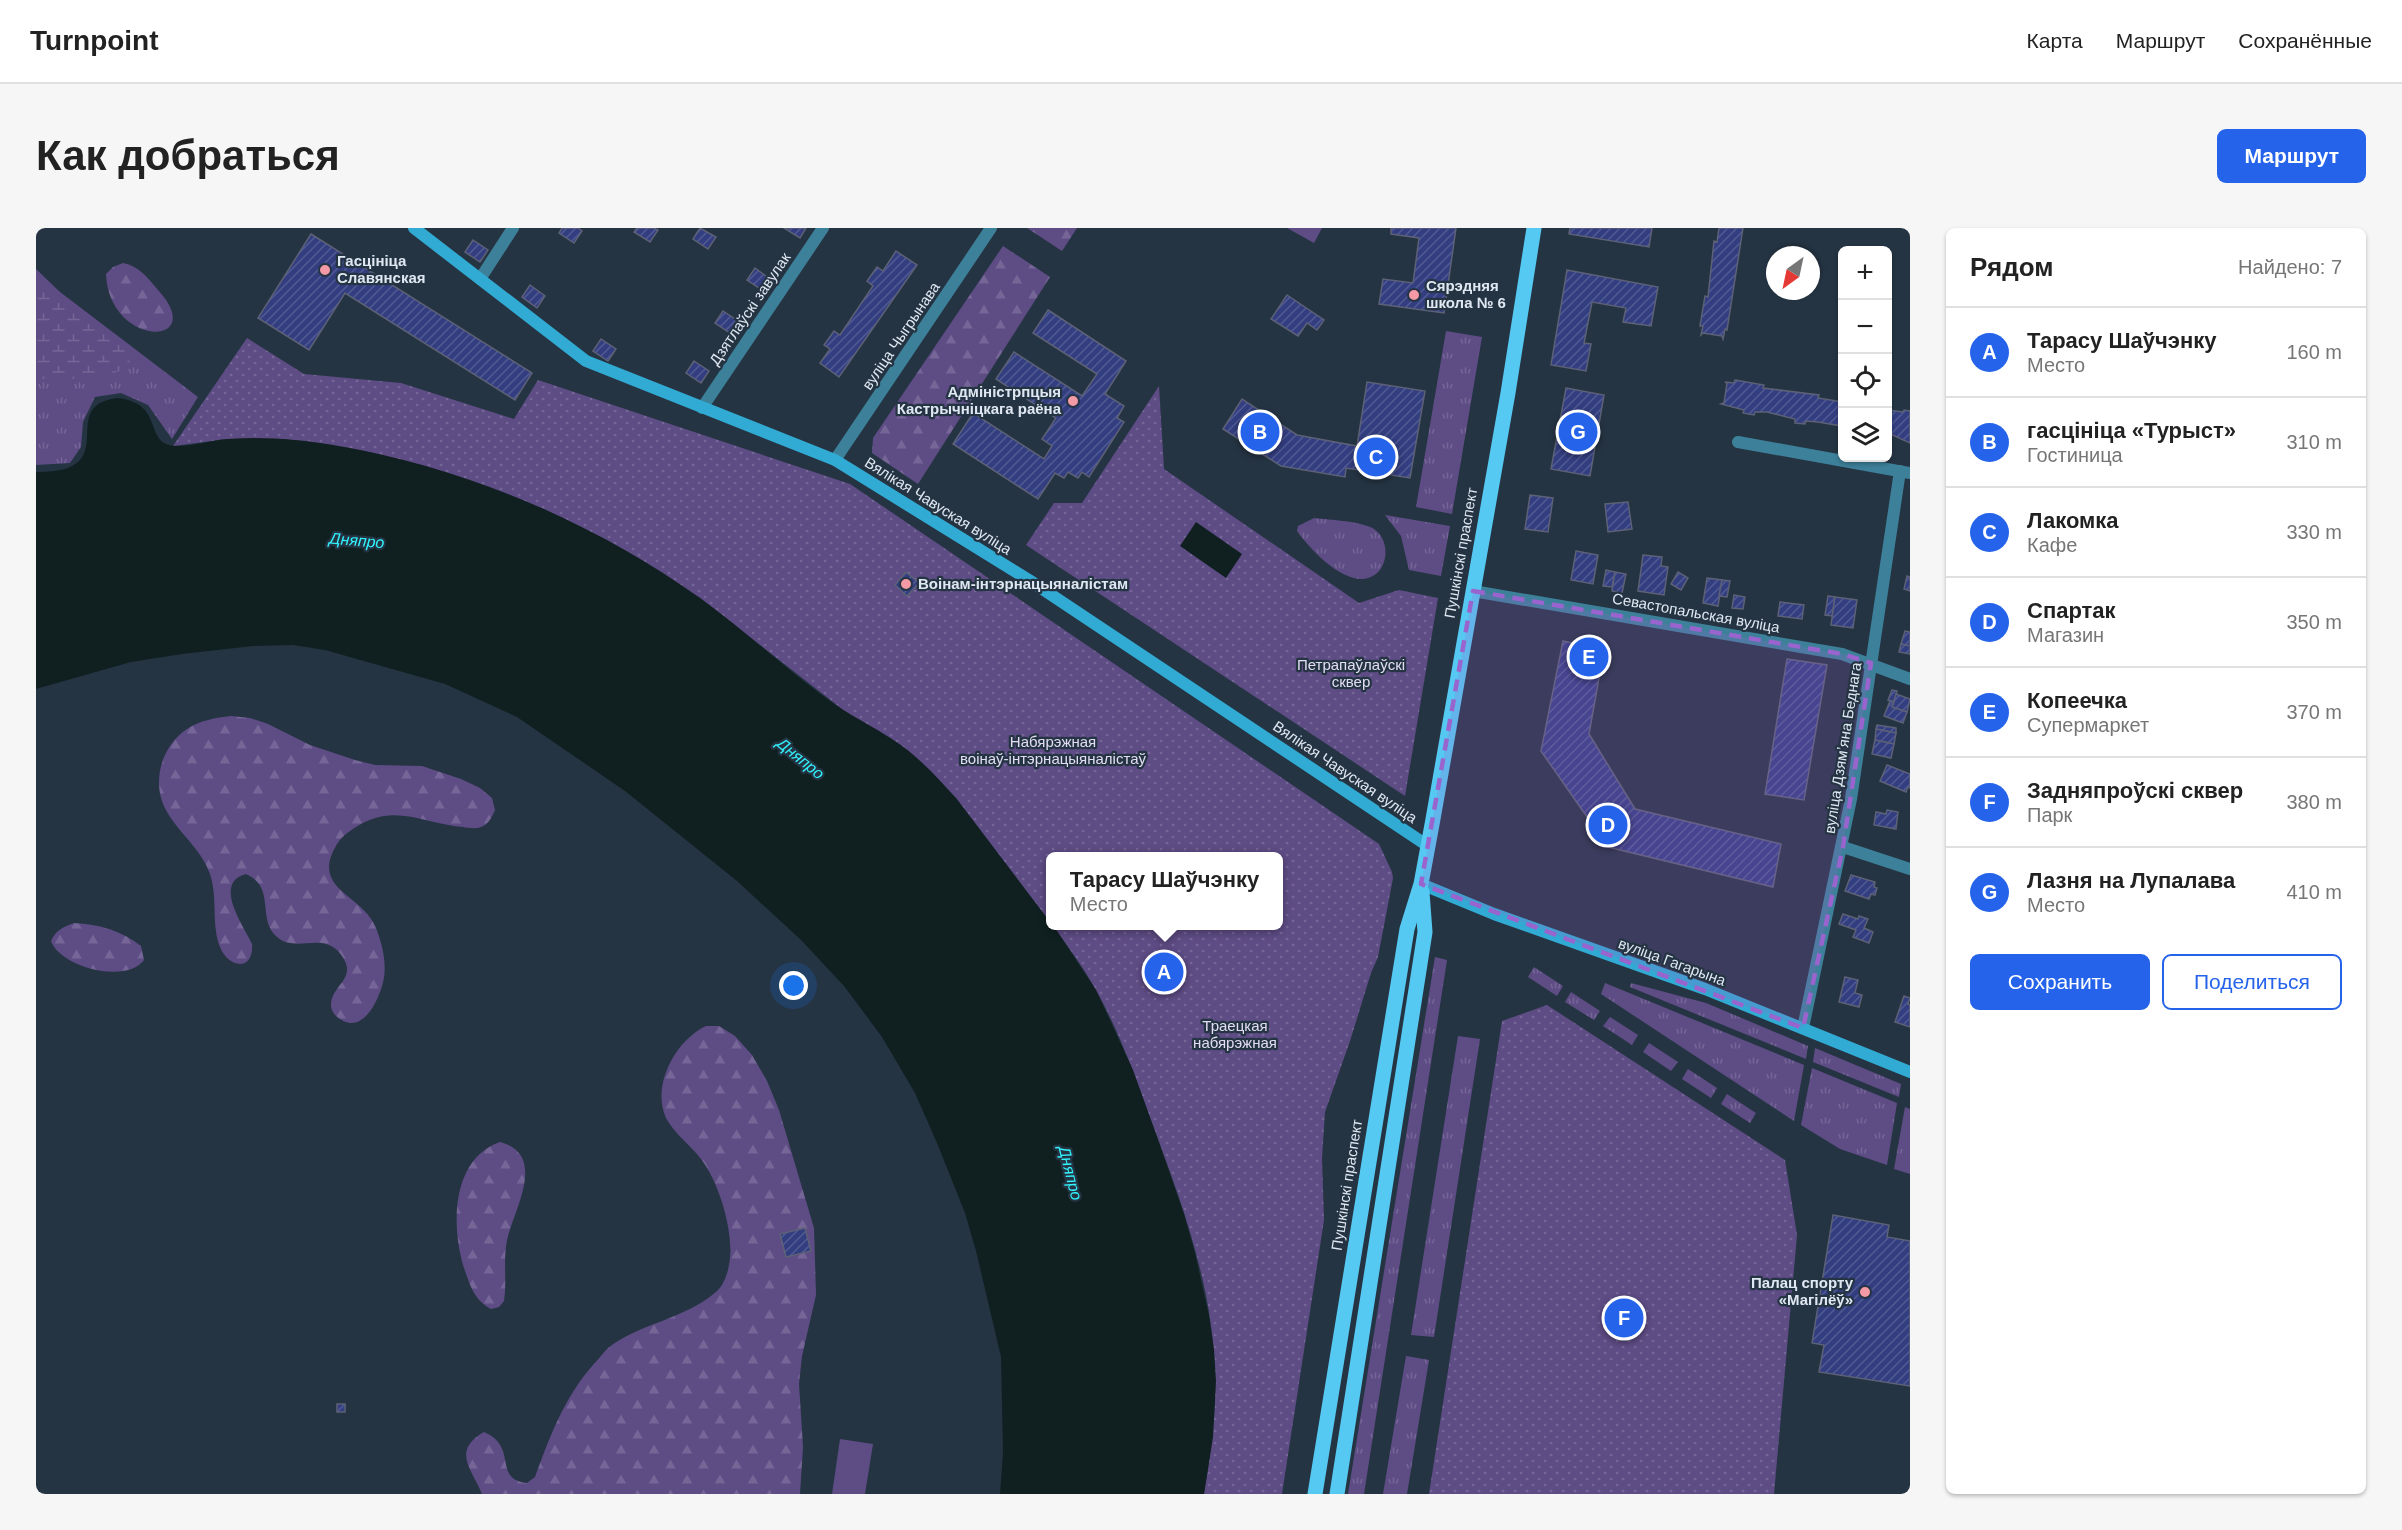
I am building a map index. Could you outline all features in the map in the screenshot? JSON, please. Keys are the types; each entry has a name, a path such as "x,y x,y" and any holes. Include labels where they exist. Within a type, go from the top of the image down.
{"main road":[{"name":"Вялікая Чавуская вуліца","path":"414,228 586,361 835,460 1029,580 1428,846"},
{"name":"Пушкінскі праспект","path":"1315,1494 1407,929 1421,884 1428,846 1508,393 1534,228"},
{"name":"Пушкінскі праспект","path":"1337,1494 1425,932 1421,884"},
{"name":"вуліца Гагарына","path":"1421,884 1494,914 1705,989 1910,1072"}],"street":[{"path":"480,279 513,228"},
{"name":"Дзятлаўскі завулак","path":"702,408 823,228"},
{"name":"вуліца Чыгрынава","path":"835,460 991,228"},
{"path":"1737,442 1905,472"},
{"name":"вуліца Дзямʼяна Беднага","path":"1803,1028 1843,848 1871,663 1905,472"},
{"name":"Севастопальская вуліца","path":"1473,591 1842,654 1910,679"},
{"path":"1843,848 1910,869"}],"highlighted area":[{"path":"1473,591 1842,654 1871,663 1843,847 1803,1028 1421,884"}],"green space":[{"path":"1027,228 1077,228 1062,251"},
{"path":"1287,228 1322,228 1314,243"},
{"path":"1003,246 1050,277 918,484 872,453 873,438"},
{"path":"123,263 142,273 171,309 172,322 165,330 153,331 137,327 123,316 111,299 106,274 113,267"},
{"path":"36,269 60,292 198,397 172,439 148,405 121,393 95,397 83,422 81,447 70,463 36,465"},
{"path":"36,279 128,349 131,354 129,366 111,374 84,378 57,380 36,378"},
{"path":"1446,331 1482,337 1452,514 1416,507"},
{"name":"Набярэжная воінаў-інтэрнацыяналістаў","path":"247,338 304,374 401,383 514,419 538,380 850,484 1379,844 1393,878 1378,957 1325,1112 1322,1158 1324,1220 1282,1494 1204,1494 1214,1423 1214,1347 1195,1248 1174,1183 1119,1038 1091,981 1056,930 1283,930 1283,852 1046,852 1046,917 956,798 700,598 609,541 544,509 508,495 436,470 373,453 307,441 278,439 228,439 173,446"},
{"name":"Петрапаўлаўскі сквер","path":"1159,386 1164,469 1359,603 1399,590 1438,598 1405,796 1026,545 1054,503 1082,503"},
{"path":"1385,515 1450,526 1441,576 1409,570 1401,536"},
{"path":"1314,518 1354,523 1374,529 1384,542 1385,550 1385,558 1378,572 1363,579 1354,578 1326,562 1297,531 1298,526"},
{"path":"231,716 250,718 268,724 310,745 355,760 375,765 422,766 461,779 480,788 492,798 495,810 488,823 479,828 449,825 399,815 387,816 374,818 361,824 348,832 337,844 330,859 329,872 341,890 369,917 379,935 384,957 385,972 380,993 362,1020 355,1023 348,1023 340,1019 331,1007 332,998 346,976 346,964 342,956 335,948 327,944 292,943 276,936 270,929 261,887 246,874 236,879 231,886 231,895 233,906 252,944 252,953 245,963 234,963 220,947 210,874 201,856 166,810 159,788 159,777 165,755 178,736 197,723"},
{"path":"74,923 101,927 126,936 141,946 144,960 136,967 110,972 95,970 67,959 57,951 51,941 60,929"},
{"path":"1435,957 1447,960 1364,1494 1348,1494"},
{"path":"1534,967 1563,986 1557,996 1528,977"},
{"path":"1605,983 1804,1065 1794,1121 1601,994"},
{"path":"1631,983 1706,1003 1808,1046 1806,1059 1630,987"},
{"path":"1571,992 1600,1011 1594,1020 1565,1002"},
{"path":"1547,1005 1785,1160 1797,1235 1774,1494 1429,1494 1502,1021"},
{"path":"1610,1017 1638,1035 1632,1045 1603,1026"},
{"path":"706,1026 719,1026 735,1036 752,1055 767,1081 779,1110 814,1228 816,1295 802,1356 799,1384 803,1447 800,1494 482,1494 467,1461 468,1446 474,1439 484,1432 494,1438 501,1446 510,1475 527,1483 535,1477 552,1432 566,1404 583,1378 608,1348 634,1332 677,1315 705,1300 720,1288 724,1280 728,1271 730,1247 727,1220 719,1193 701,1159 669,1124 662,1105 664,1078 669,1065 685,1042"},
{"path":"1458,1036 1480,1039 1434,1337 1411,1335"},
{"path":"1649,1043 1678,1062 1671,1071 1643,1052"},
{"path":"1815,1048 1901,1084 1899,1097 1813,1062"},
{"path":"1812,1068 1897,1103 1887,1165 1840,1149 1801,1125"},
{"path":"1688,1069 1717,1088 1711,1098 1682,1079"},
{"path":"1727,1094 1756,1113 1750,1123 1721,1104"},
{"path":"1905,1107 1910,1109 1910,1174 1894,1169"},
{"path":"500,1142 514,1149 522,1158 525,1171 521,1199 507,1240 504,1301 499,1307 491,1309 480,1301 468,1280 460,1252 457,1215 459,1196 472,1163 484,1151"},
{"path":"1406,1356 1429,1360 1407,1494 1383,1494"},
{"path":"840,1439 873,1444 865,1494 832,1494"}],"water":[{"name":"Дняпро","path":"117,398 132,401 142,407 148,415 159,438 175,446 242,438 270,438 339,446 434,468 528,502 617,546 660,571 700,598 820,693 901,745 934,774 956,798 1046,917 1046,930 1057,931 1096,990 1133,1070 1184,1214 1209,1316 1216,1381 1213,1437 1204,1494 1000,1494 1003,1453 1001,1357 965,1213 915,1093 882,1037 844,986 801,940 737,881 625,791 517,717 445,684 325,650 293,645 253,646 182,654 131,662 36,689 36,472 63,469 78,462 85,451 91,413 99,404"},
{"path":"1196,522 1242,554 1226,578 1180,546"}],"building":[{"path":"562,228 578,228 582,231 574,243 559,233"},
{"path":"637,228 658,230 650,242 634,232"},
{"path":"700,228 716,237 708,249 693,239"},
{"path":"784,228 806,228 800,238"},
{"path":"1391,228 1456,228 1444,313 1379,304 1383,279 1413,283 1419,238 1391,234"},
{"path":"1570,228 1652,228 1649,247 1569,234"},
{"path":"1719,228 1743,228 1727,330 1725,329 1723,339 1722,336 1703,333 1701,335 1703,326 1700,326 1705,296 1708,297 1714,241 1717,242"},
{"path":"311,234 532,373 515,400 345,293 309,350 258,318"},
{"path":"473,240 488,250 480,262 465,252"},
{"path":"896,251 917,265 839,377 820,363 830,349 824,345 834,331 840,335 873,286 867,281 877,267 883,271"},
{"path":"755,268 770,279 762,290 747,280"},
{"path":"1567,270 1658,287 1651,326 1623,322 1626,308 1592,302 1584,343 1591,344 1586,371 1551,365"},
{"path":"530,285 545,296 537,308 522,297"},
{"path":"1287,295 1324,320 1317,330 1307,323 1298,336 1271,319"},
{"name":"Адміністрпцыя Кастрычніцкага раёна","path":"1048,310 1126,361 1105,394 1124,406 1117,418 1124,422 1089,477 1082,472 1078,478 1068,472 1064,478 1055,473 1038,499 953,444 973,413 1044,459 1052,446 1042,439 1056,418 996,379 1014,352 1082,396 1097,374 1033,333"},
{"path":"723,311 738,321 730,333 715,323"},
{"path":"601,339 616,349 608,361 593,351"},
{"path":"694,361 709,371 701,383 686,373"},
{"path":"1735,380 1764,385 1763,388 1819,395 1818,398 1838,401 1838,425 1806,421 1805,424 1795,423 1795,419 1767,412 1755,412 1754,415 1743,413 1744,410 1721,404 1724,403 1727,383 1725,382 1734,383"},
{"path":"1367,382 1425,391 1410,478 1346,468 1345,477 1281,466 1223,429 1242,399 1297,435 1357,446"},
{"path":"1566,388 1604,395 1590,476 1551,469"},
{"path":"1892,411 1910,411 1910,443 1892,435"},
{"path":"1530,495 1553,498 1548,532 1525,529"},
{"path":"1628,502 1632,529 1608,532 1605,504"},
{"path":"1576,551 1598,555 1593,584 1571,580"},
{"path":"1643,555 1662,557 1661,566 1668,567 1664,595 1638,591"},
{"path":"1606,570 1615,572 1612,587 1603,586"},
{"path":"906,572 919,583 907,596 895,585"},
{"path":"1615,572 1626,574 1622,593 1612,591"},
{"path":"1678,572 1688,578 1681,590 1671,584"},
{"path":"1907,576 1910,577 1910,591 1904,589"},
{"path":"1707,578 1722,580 1718,606 1703,603"},
{"path":"1722,580 1730,581 1727,597 1719,596"},
{"path":"1734,595 1745,597 1743,609 1732,608"},
{"path":"1828,596 1835,597 1832,616 1825,615"},
{"path":"1835,597 1857,600 1853,628 1831,625"},
{"path":"1780,602 1804,605 1802,619 1778,616"},
{"path":"1905,631 1910,632 1910,646 1901,644"},
{"path":"1563,641 1604,650 1589,734 1635,809 1781,844 1773,887 1608,847 1541,751"},
{"path":"1901,644 1910,646 1910,654 1899,652"},
{"path":"1787,659 1827,665 1804,800 1765,794"},
{"path":"1892,690 1897,691 1894,702 1888,700"},
{"path":"1896,694 1910,699 1907,712 1892,707"},
{"path":"1890,701 1894,702 1892,707 1907,712 1903,723 1884,716"},
{"path":"1877,725 1896,728 1896,733 1876,729"},
{"path":"1876,729 1896,733 1894,744 1875,740"},
{"path":"1875,740 1894,744 1891,758 1872,754"},
{"path":"1887,765 1910,774 1910,788 1908,787 1906,792 1880,781"},
{"path":"1887,810 1898,812 1896,829 1874,825 1876,812 1886,814"},
{"path":"1851,875 1875,882 1874,887 1877,888 1875,895 1871,894 1869,899 1845,891"},
{"path":"1843,914 1858,919 1859,916 1868,919 1864,928 1873,932 1869,943 1853,937 1856,930 1839,924"},
{"path":"1845,977 1858,980 1855,993 1862,995 1859,1007 1839,1002"},
{"path":"1904,996 1910,998 1908,1004 1910,1005 1910,1027 1895,1022"},
{"name":"Палац спорту «Магілёў»","path":"1833,1215 1889,1225 1887,1237 1910,1241 1910,1386 1819,1372 1824,1345 1812,1343"},
{"path":"805,1228 811,1251 786,1257 780,1234"},
{"path":"337,1404 345,1404 345,1412 337,1412"}],"place":[{"name":"Гасцініца Славянская","path":"325,270"},
{"name":"Сярэдняя школа № 6","path":"1414,295"},
{"name":"Адміністрпцыя Кастрычніцкага раёна","path":"1073,401"},
{"name":"гасцініца «Турыст»","path":"1260,432"},
{"name":"Лазня на Лупалава","path":"1578,432"},
{"name":"Лакомка","path":"1376,457"},
{"name":"Воінам-інтэрнацыяналістам","path":"906,584"},
{"name":"Копеечка","path":"1589,657"},
{"name":"Спартак","path":"1608,825"},
{"name":"Тарасу Шаўчэнку","path":"1164,972"},
{"name":"Палац спорту «Магілёў»","path":"1865,1292"},
{"name":"Задняпроўскі сквер","path":"1624,1318"}],"park label":[{"name":"Траецкая набярэжная","path":"1235,1034"}]}
